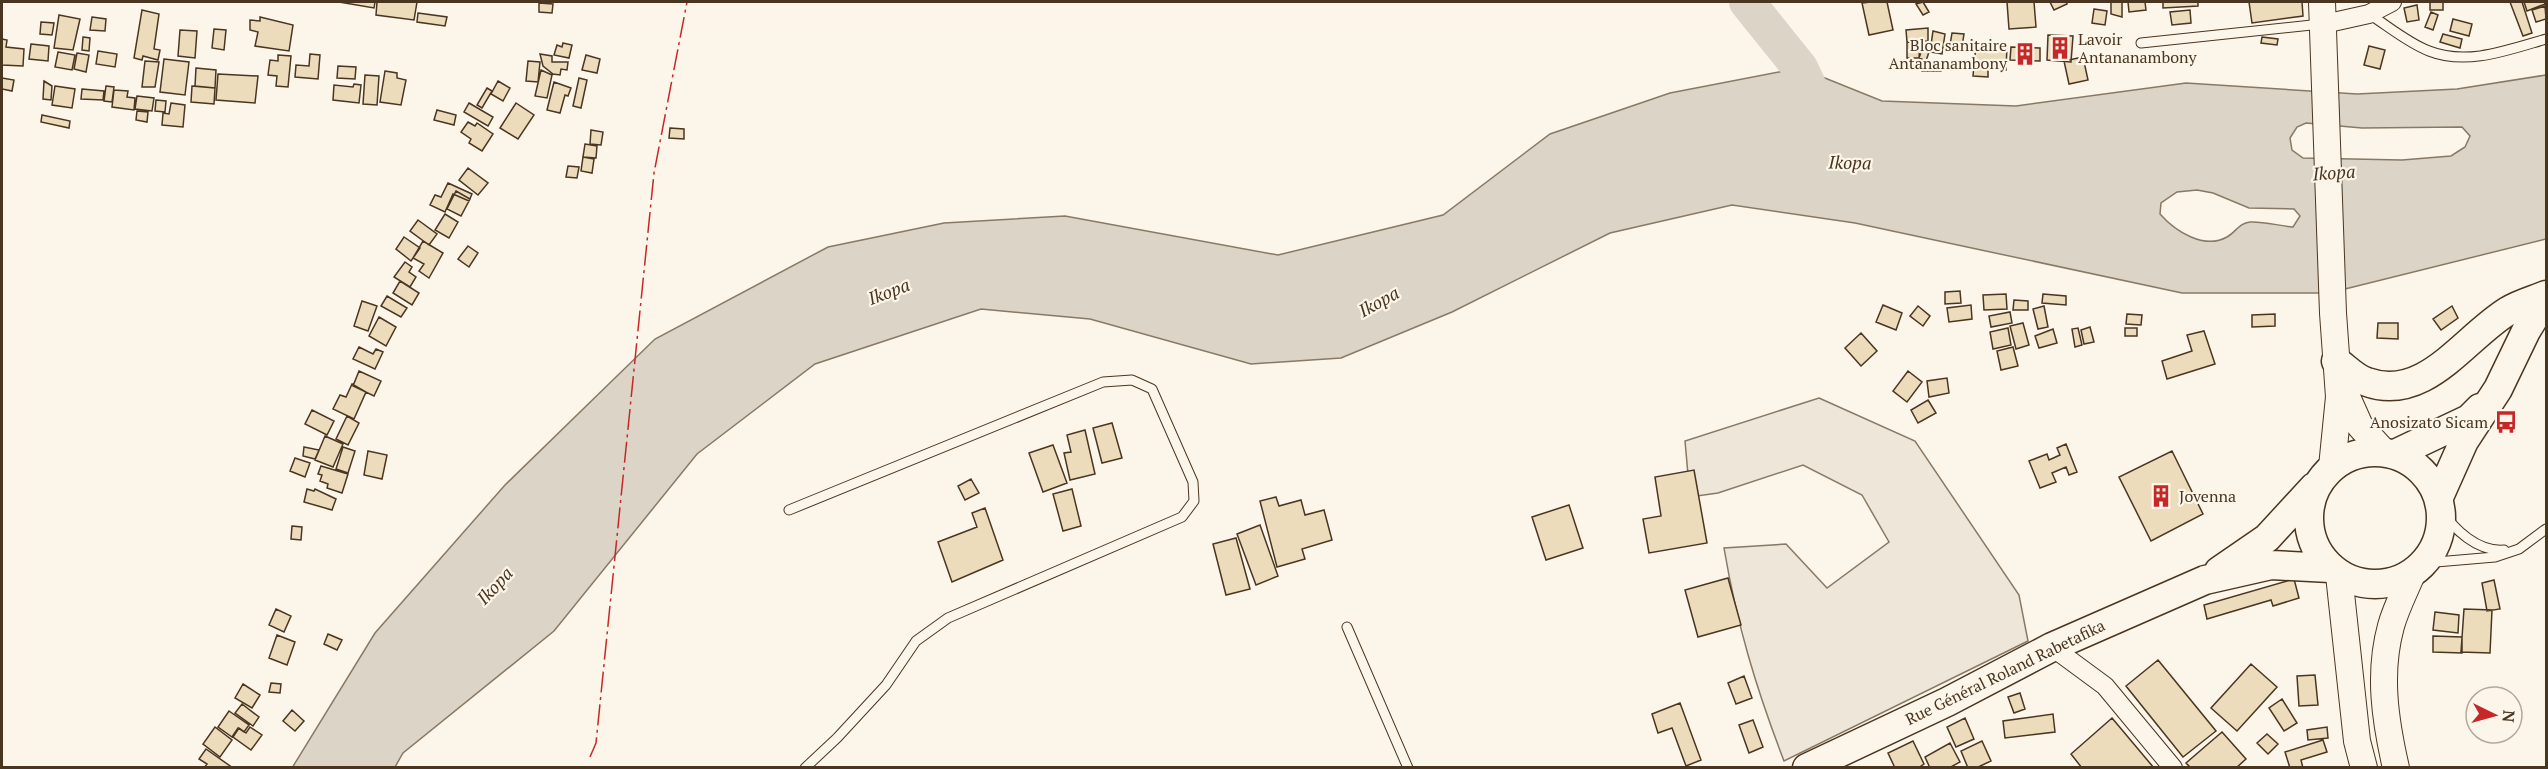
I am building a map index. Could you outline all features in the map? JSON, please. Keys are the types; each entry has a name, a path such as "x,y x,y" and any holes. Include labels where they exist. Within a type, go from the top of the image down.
{"main road":[{"path":"2323,21 2333,313 2339,397 2324,475 2309,505 2308,528 2316,550 2335,571 2357,741 2364,768"},
{"path":"2336,361 2364,382 2387,387 2410,385 2429,375 2509,310 2547,297"},
{"path":"2396,768 2387,726 2383,675 2391,625 2420,566 2439,535 2440,503 2464,441 2498,389 2526,332 2547,297"},
{"path":"2336,361 2345,395 2360,426 2389,452 2414,464 2429,478 2440,503"},
{"path":"2205,580 2267,538 2294,512 2324,475 2356,453 2389,452 2469,419 2498,389"},
{"path":"2205,580 2271,565 2335,571 2362,584 2388,584 2420,566"},
{"name":"Rue Général Roland Rabetafika","path":"1807,768 1947,702 2052,647 2205,580"}],"street":[{"path":"2323,21 2369,14 2392,2"},
{"path":"2052,647 2105,686 2173,768"}],"lane":[{"path":"2369,14 2427,51 2454,58 2492,55 2547,39"},
{"path":"2141,43 2323,21"},
{"path":"789,510 1104,382 1132,380 1152,389 1193,482 1194,501 1182,517 940,624 916,641 886,685 837,738 805,768"},
{"path":"2440,503 2451,524 2467,537 2492,551 2519,549"},
{"path":"2420,566 2436,562 2495,557 2519,549 2547,529"},
{"path":"1347,627 1408,768"}],"shaded area":[{"path":"1819,398 1915,441 2019,595 2028,641 1784,761 1748,656 1724,548 1786,544 1827,588 1889,542 1862,495 1803,465 1718,493 1690,497 1685,441"}],"water":[{"name":"Ikopa","path":"1800,68 1882,101 2016,106 2186,83 2357,94 2457,89 2546,75 2546,239 2329,293 2182,293 1855,223 1732,205 1610,233 1452,312 1341,358 1251,364 1090,319 981,309 815,364 697,454 554,631 403,753 395,767 292,768 375,633 505,485 655,339 828,247 944,223 1065,216 1278,255 1443,215 1550,134 1670,93","holes":["2306,123 2362,128 2462,127 2470,136 2465,147 2451,156 2402,160 2303,158 2292,150 2290,138 2297,127","2197,190 2213,193 2249,208 2294,209 2300,216 2293,227 2250,222 2243,224 2227,237 2218,240 2200,240 2174,227 2160,214 2161,203 2177,192"]}],"building":[{"path":"339,2 375,2 374,8"},
{"path":"377,2 417,2 414,20 376,15"},
{"path":"1887,2 1893,30 1869,35 1862,3"},
{"path":"1923,2 1929,12 1923,15 1916,4"},
{"path":"2007,2 2034,2 2036,27 2009,29"},
{"path":"2050,2 2067,2 2067,4 2054,10"},
{"path":"2111,2 2122,2 2122,17 2111,14"},
{"path":"2128,2 2145,2 2146,10 2129,12"},
{"path":"2163,2 2198,2 2198,6 2163,8"},
{"path":"2249,2 2302,2 2303,16 2252,23"},
{"path":"2430,2 2443,2 2443,10 2430,10"},
{"path":"2510,2 2522,2 2532,33 2523,36"},
{"path":"2524,2 2544,2 2545,4 2527,11"},
{"path":"539,3 553,4 552,13 539,12"},
{"path":"2417,5 2419,20 2407,22 2404,8"},
{"path":"2545,6 2546,19 2536,22 2532,10"},
{"path":"2094,9 2107,11 2105,25 2092,23"},
{"path":"142,10 159,14 154,49 160,50 158,60 143,56 142,60 134,58"},
{"path":"2190,10 2191,23 2172,25 2170,12"},
{"path":"2431,12 2438,15 2433,30 2425,27"},
{"path":"418,13 447,17 445,26 417,22"},
{"path":"59,15 80,19 73,50 54,48"},
{"path":"92,17 106,19 105,31 90,30"},
{"path":"260,17 293,25 289,51 255,46 258,32 250,30 250,20 260,21"},
{"path":"2453,19 2472,24 2469,36 2450,31"},
{"path":"41,22 54,23 52,35 40,34"},
{"path":"1928,28 1928,41 1907,42 1906,30"},
{"path":"214,29 226,30 224,50 212,48"},
{"path":"180,30 197,31 195,58 178,56"},
{"path":"1933,31 1945,34 1942,54 1930,52"},
{"path":"1952,33 1964,34 1962,46 1950,45"},
{"path":"2443,34 2462,39 2460,48 2440,42"},
{"name":"Lavoir Antananambony","path":"2048,35 2073,36 2071,62 2047,60"},
{"path":"83,37 90,38 89,51 82,50"},
{"path":"2262,37 2278,39 2277,45 2261,43"},
{"path":"2,39 7,40 6,47 24,49 23,66 2,65"},
{"path":"1925,41 1932,43 1926,61 1919,58"},
{"path":"1907,42 1920,43 1919,58 1907,58"},
{"path":"563,43 572,45 569,58 554,55 557,45 562,47"},
{"path":"31,44 49,46 48,61 29,59"},
{"path":"1976,45 1987,45 1987,50 1997,51 1998,45 2007,46 2006,70 1988,69 1988,77 1973,76"},
{"path":"2369,46 2385,50 2380,69 2364,65"},
{"name":"Bloc sanitaire Antananambony","path":"2011,47 2040,48 2040,61 2010,60"},
{"path":"98,51 117,54 115,67 96,64"},
{"path":"58,52 75,55 72,70 55,67"},
{"path":"77,53 89,55 86,72 74,69"},
{"path":"310,54 320,55 318,79 295,77 296,65 309,66"},
{"path":"540,54 552,56 552,62 568,62 567,70 561,69 560,75 553,74 543,66"},
{"path":"278,55 291,56 288,87 276,86 277,76 268,75 270,60 278,61"},
{"path":"586,55 600,59 597,73 582,70"},
{"path":"2083,57 2088,80 2069,84 2064,61"},
{"path":"164,59 189,62 185,95 160,92"},
{"path":"145,61 159,62 155,87 142,87"},
{"path":"528,61 540,62 538,82 526,81"},
{"path":"1922,63 1941,64 1941,71 1922,71"},
{"path":"338,66 356,67 355,79 337,78"},
{"path":"196,68 216,70 215,88 195,86"},
{"path":"541,70 552,75 547,98 535,96"},
{"path":"385,71 397,73 397,78 406,80 401,105 380,102"},
{"path":"218,74 258,76 255,103 216,100"},
{"path":"365,75 379,76 377,105 363,104"},
{"path":"2,78 14,80 12,91 2,89"},
{"path":"579,78 587,80 581,108 573,106"},
{"path":"44,81 52,86 51,100 43,99"},
{"path":"498,81 510,88 503,101 491,94"},
{"path":"554,82 571,88 568,96 565,95 560,113 547,110"},
{"path":"354,84 361,85 359,103 333,100 334,85 353,87"},
{"path":"55,86 75,89 72,108 52,105"},
{"path":"106,86 114,87 112,102 104,101"},
{"path":"192,86 215,88 214,104 191,102"},
{"path":"487,88 492,91 482,108 477,105"},
{"path":"82,89 104,91 103,100 81,99"},
{"path":"114,90 128,91 127,97 135,98 134,110 112,107"},
{"path":"137,96 154,98 152,111 135,109"},
{"path":"156,100 166,101 165,112 155,111"},
{"path":"171,103 185,105 183,127 162,125 163,113 169,114"},
{"path":"469,103 493,117 488,126 464,112"},
{"path":"516,103 534,115 518,139 500,128"},
{"path":"437,110 456,115 454,125 434,120"},
{"path":"137,111 148,112 147,122 136,120"},
{"path":"42,115 70,121 69,128 41,122"},
{"path":"468,122 475,126 477,123 493,134 482,151 469,143 471,139 461,132"},
{"path":"670,128 684,129 684,139 669,138"},
{"path":"591,130 603,132 601,145 590,144"},
{"path":"585,144 597,146 596,158 583,157"},
{"path":"583,157 594,159 592,173 581,171"},
{"path":"568,166 579,167 577,178 566,177"},
{"path":"468,168 488,183 478,195 459,180"},
{"path":"448,183 472,194 469,201 453,194 445,212 430,205 435,195 441,197"},
{"path":"456,191 470,199 461,216 447,209"},
{"path":"445,214 458,222 449,238 435,230"},
{"path":"418,220 437,234 429,245 410,231"},
{"path":"404,237 420,248 411,261 396,249"},
{"path":"423,241 443,253 429,278 419,271 424,264 413,258"},
{"path":"468,246 478,253 469,267 458,259"},
{"path":"405,262 412,267 409,272 416,277 410,287 394,277"},
{"path":"400,281 419,293 412,305 393,293"},
{"path":"1960,291 1961,303 1945,304 1945,292"},
{"path":"2006,294 2007,309 1984,310 1983,295"},
{"path":"2043,294 2066,296 2066,305 2042,303"},
{"path":"387,296 407,308 401,317 381,306"},
{"path":"2014,300 2028,301 2028,310 2013,310"},
{"path":"362,301 377,306 368,331 354,326"},
{"path":"1883,305 1902,313 1896,330 1876,322"},
{"path":"1971,305 1972,319 1949,322 1947,308"},
{"path":"1918,306 1930,316 1923,326 1910,316"},
{"path":"2044,306 2048,327 2038,329 2033,309"},
{"path":"2452,306 2458,318 2441,330 2433,319"},
{"path":"2010,312 2012,323 1991,327 1989,316"},
{"path":"2127,314 2142,315 2141,325 2126,324"},
{"path":"2275,314 2275,326 2252,327 2252,315"},
{"path":"379,317 396,327 386,346 369,336"},
{"path":"2023,323 2029,345 2016,349 2010,326"},
{"path":"2378,323 2398,323 2398,339 2377,338"},
{"path":"2090,327 2094,342 2084,344 2081,330"},
{"path":"2008,328 2011,345 1993,349 1990,332"},
{"path":"2078,328 2082,345 2075,347 2072,329"},
{"path":"2125,328 2137,328 2137,336 2125,336"},
{"path":"2053,329 2057,343 2039,348 2035,336"},
{"path":"2204,331 2215,364 2167,379 2162,361 2192,351 2187,335"},
{"path":"1861,333 1877,351 1861,366 1845,348"},
{"path":"359,347 373,354 376,349 383,352 375,369 353,359"},
{"path":"2013,347 2018,366 2001,370 1997,351"},
{"path":"359,371 381,381 374,396 353,386"},
{"path":"1908,371 1922,382 1907,402 1893,391"},
{"path":"1947,378 1949,393 1929,397 1927,381"},
{"path":"352,384 366,392 354,419 333,409 340,395 346,397"},
{"path":"1928,400 1936,413 1918,423 1911,410"},
{"path":"312,410 334,421 327,435 305,424"},
{"path":"347,416 359,423 348,445 336,439"},
{"path":"1112,423 1122,458 1102,463 1093,428"},
{"path":"1085,430 1095,474 1070,480 1064,453 1071,452 1067,435"},
{"path":"325,436 343,444 333,467 315,460"},
{"path":"2066,444 2077,472 2069,475 2066,467 2052,473 2056,482 2040,488 2029,461 2047,454 2049,460 2060,455 2057,448"},
{"path":"1053,445 1067,483 1043,492 1029,453"},
{"path":"304,447 319,450 315,459 303,456"},
{"path":"343,447 355,451 348,473 336,469"},
{"path":"368,451 387,455 382,479 364,475"},
{"name":"Jovenna","path":"2172,451 2203,514 2151,541 2119,477"},
{"path":"295,458 310,463 305,477 290,471"},
{"path":"321,466 348,474 342,493 327,488 328,484 320,481 322,475 318,474"},
{"path":"1694,470 1707,543 1649,553 1643,519 1661,516 1655,477"},
{"path":"971,479 979,493 965,500 958,486"},
{"path":"307,489 314,491 315,489 336,499 332,510 304,502"},
{"path":"1072,489 1081,526 1063,531 1053,494"},
{"path":"1276,497 1279,506 1301,500 1305,515 1324,510 1332,540 1302,549 1305,559 1277,567 1260,501"},
{"path":"1569,505 1583,548 1546,560 1532,517"},
{"path":"985,508 1003,560 952,582 938,542 977,527 972,513"},
{"path":"1260,525 1278,576 1256,585 1237,534"},
{"path":"292,526 302,527 301,540 291,539"},
{"path":"1236,538 1250,589 1226,595 1213,544"},
{"path":"1728,578 1741,625 1698,637 1685,590"},
{"path":"2294,579 2299,598 2273,606 2271,600 2207,619 2204,605"},
{"path":"2494,580 2500,609 2487,611 2482,583"},
{"path":"276,609 291,616 284,632 269,625"},
{"path":"2464,609 2492,610 2490,653 2461,652"},
{"path":"2435,612 2459,615 2458,633 2433,630"},
{"path":"328,634 342,640 337,650 324,644"},
{"path":"277,635 295,642 287,665 269,658"},
{"path":"2433,636 2462,637 2462,653 2433,652"},
{"path":"2158,660 2216,731 2183,757 2126,686"},
{"path":"2251,664 2277,687 2237,731 2211,708"},
{"path":"2315,675 2318,705 2299,706 2297,676"},
{"path":"1744,676 1752,698 1736,704 1728,683"},
{"path":"271,683 281,684 280,693 269,692"},
{"path":"243,684 260,695 252,708 235,698"},
{"path":"2020,693 2025,709 2014,713 2008,697"},
{"path":"2282,699 2297,723 2284,731 2269,708"},
{"path":"1680,703 1701,760 1686,766 1672,728 1658,733 1652,714"},
{"path":"242,704 259,717 253,726 235,713"},
{"path":"292,710 304,721 295,731 283,721"},
{"path":"229,711 249,725 244,732 238,728 232,737 218,727"},
{"path":"2053,714 2055,732 2005,738 2003,721"},
{"path":"1965,718 1974,739 1956,747 1947,727"},
{"path":"2112,718 2154,768 2082,768 2071,754"},
{"path":"1753,720 1763,747 1749,753 1739,725"},
{"path":"215,727 232,740 220,757 203,744"},
{"path":"250,727 262,735 251,750 233,737 239,728 246,733"},
{"path":"2327,727 2328,738 2308,740 2307,730"},
{"path":"2222,732 2246,759 2236,768 2191,768 2186,763"},
{"path":"2267,734 2278,744 2268,754 2257,743"},
{"path":"2323,740 2327,752 2301,760 2303,768 2290,768 2285,752"},
{"path":"1913,741 1924,764 1918,768 1895,768 1888,753"},
{"path":"1982,741 1991,761 1976,768 1968,768 1961,751"},
{"path":"1950,743 1960,762 1949,768 1930,768 1925,757"},
{"path":"206,749 233,768 204,768 207,764 199,759"}],"waterway":[{"path":"1747,2 1800,68 1821,112"}],"power":[{"path":"590,757 596,743 654,173 687,2"}],"place":[{"name":"Lavoir Antananambony","path":"2060,48"},
{"name":"Bloc sanitaire Antananambony","path":"2025,54"},
{"name":"Anosizato Sicam","path":"2506,422"},
{"name":"Jovenna","path":"2161,496"}]}
